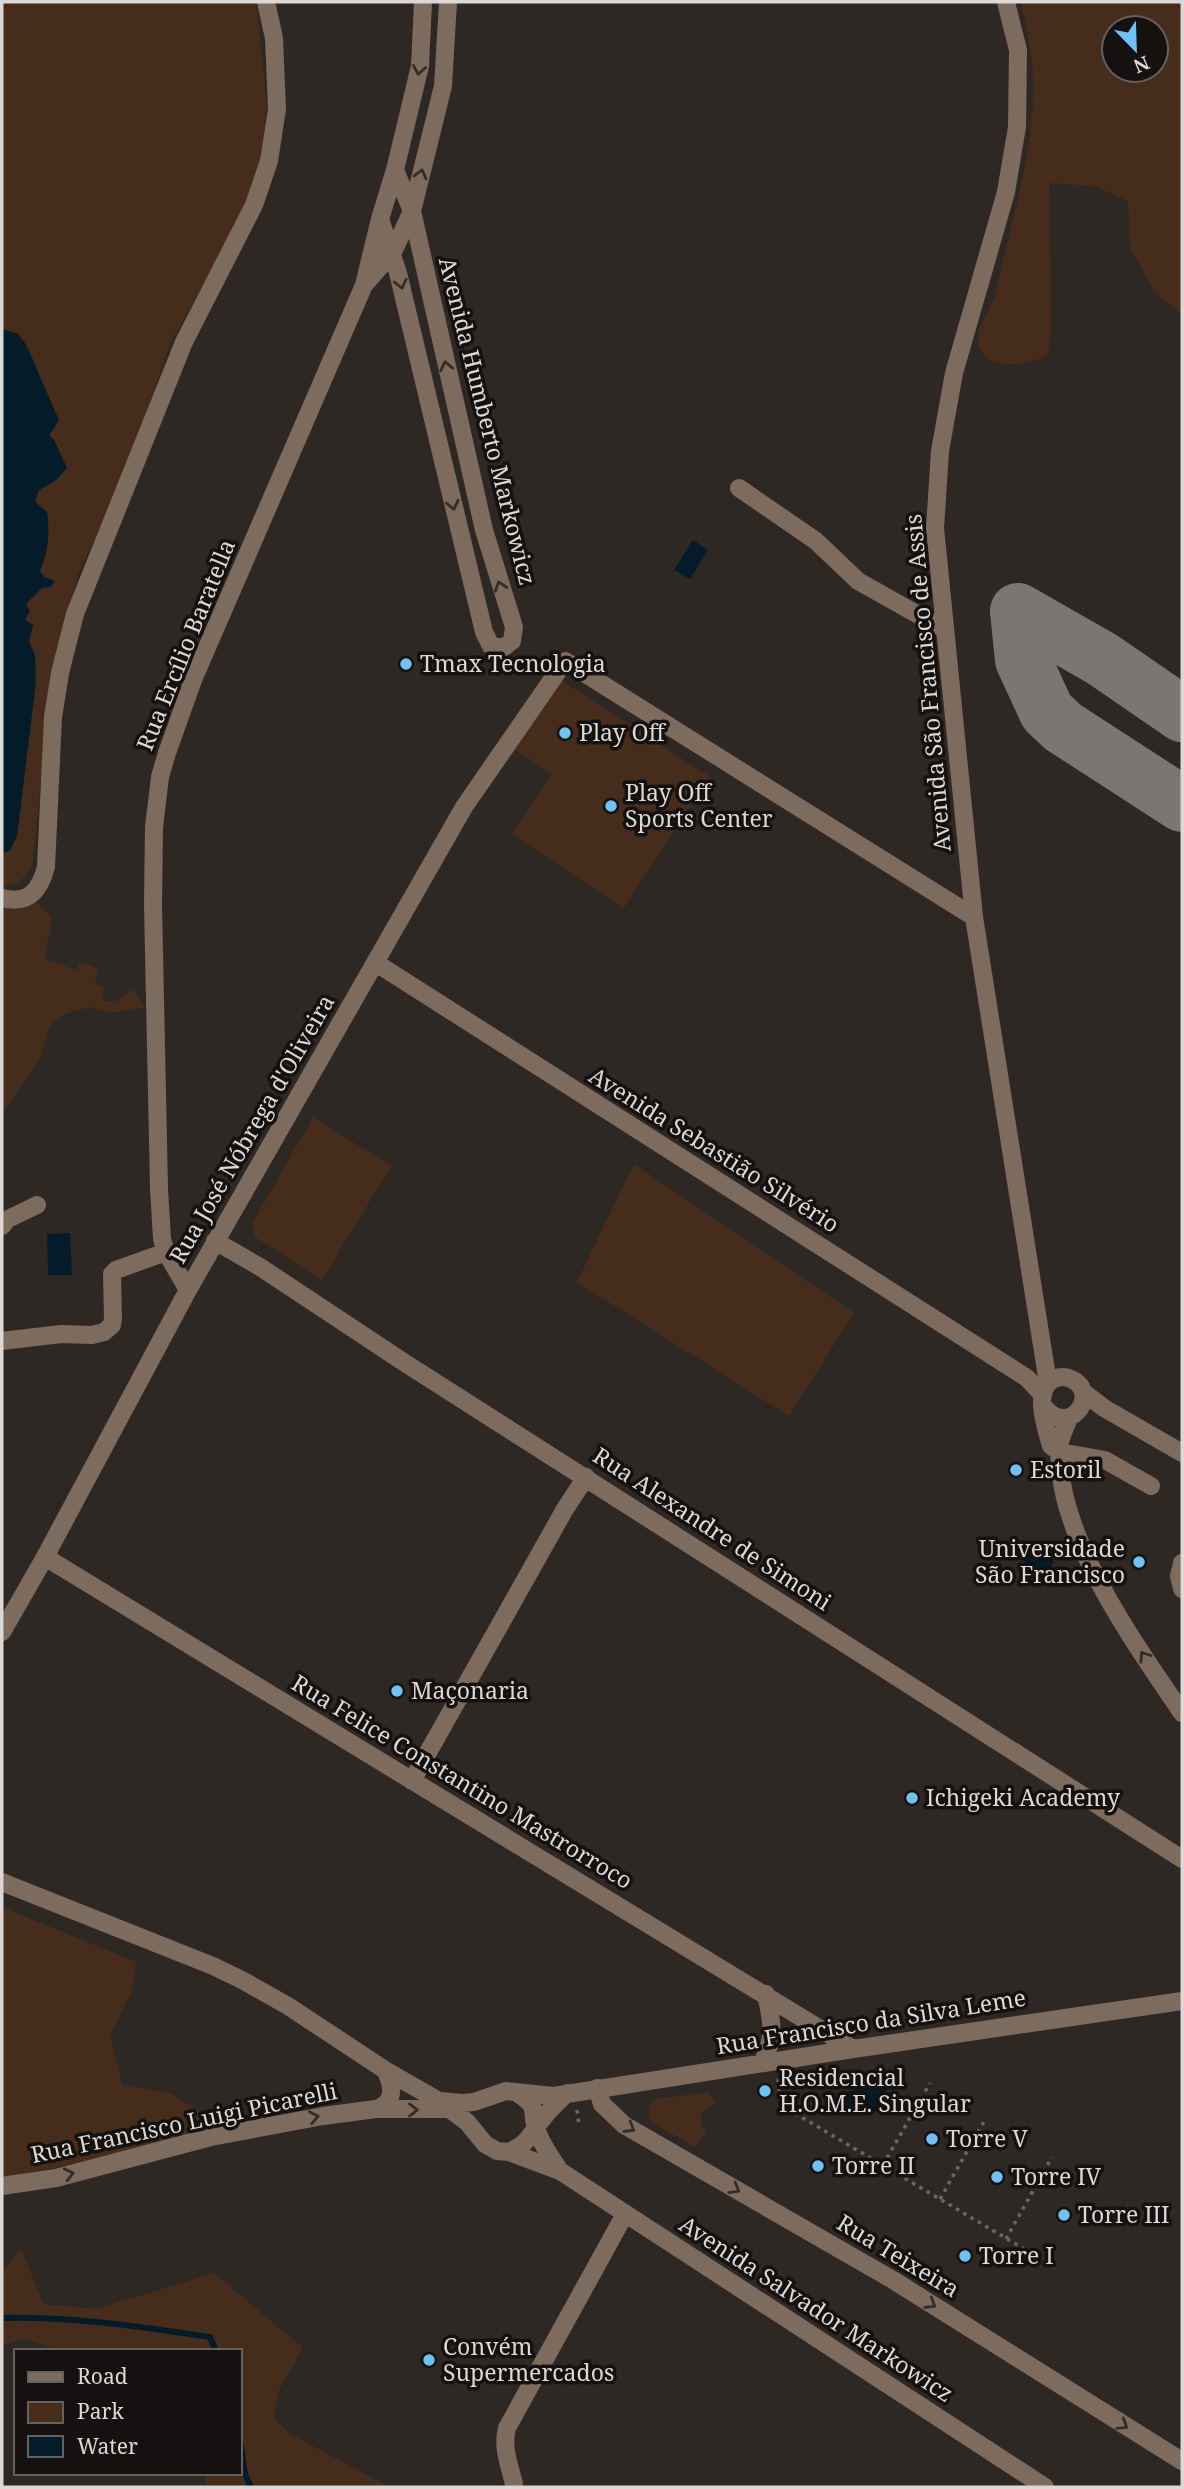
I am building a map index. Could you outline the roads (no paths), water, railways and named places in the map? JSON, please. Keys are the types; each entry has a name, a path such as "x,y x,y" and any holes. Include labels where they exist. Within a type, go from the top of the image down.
{"street":[{"path":"2,898 26,897 41,886 46,867 53,717 60,673 75,614 184,342 254,205 270,161 277,109 274,38 266,2"},
{"path":"364,285 420,66 423,2"},
{"path":"364,285 393,252 412,211 443,86 448,2"},
{"name":"Avenida São Francisco de Assis","path":"1006,2 1018,50 1017,127 1006,192 954,373 940,452 934,528 974,917 1047,1385 1051,1446 1060,1452"},
{"name":"Avenida Humberto Markowicz","path":"380,219 393,252 484,632 491,646 503,648 512,641 514,627 484,530 412,211 395,170"},
{"name":"Rua Ercílio Baratella","path":"188,1290 166,1252 162,1239 159,1188 153,905 154,827 160,778 193,680 364,285"},
{"path":"739,488 816,541 858,581 945,630"},
{"name":"Rua José Nóbrega d'Oliveira","path":"2,1632 215,1241 464,807 565,661 974,917"},
{"name":"Avenida Sebastião Silvério","path":"376,963 1027,1378 1047,1385"},
{"path":"2,1226 8,1219 37,1205"},
{"name":"Rua Alexandre de Simoni","path":"215,1241 260,1267 1182,1859"},
{"path":"2,1340 25,1336 92,1335 104,1332 112,1325 113,1318 112,1274 116,1270 166,1252"},
{"path":"1104,1408 1058,1419 1049,1414 1047,1385 1067,1377 1077,1382 1083,1392 1104,1408 1182,1453"},
{"path":"1083,1392 1083,1403 1060,1440 1065,1493 1076,1531 1103,1588 1135,1643 1182,1713"},
{"path":"1060,1452 1105,1460 1151,1486"},
{"path":"412,1781 565,1509 586,1477"},
{"name":"Rua Felice Constantino Mastrorroco","path":"45,1557 853,2049"},
{"path":"1182,1563 1182,1589"},
{"path":"2,1882 232,1975 288,2006 384,2070 445,2105 476,2132 485,2144 497,2151 509,2152 560,2171"},
{"path":"762,2063 772,2035 772,2020 766,1994"},
{"name":"Rua Francisco da Silva Leme","path":"517,2092 542,2096 567,2093 1182,2001"},
{"path":"376,2109 386,2104 392,2094 384,2070"},
{"name":"Rua Teixeira","path":"597,2088 602,2104 624,2125 893,2280 1182,2461"},
{"path":"476,2132 474,2118 484,2099 506,2091 517,2092 533,2107 535,2128 531,2138 522,2147 509,2152"},
{"path":"535,2128 567,2093"},
{"name":"Rua Francisco Luigi Picarelli","path":"2,2186 56,2178 211,2137 323,2116 484,2099"},
{"path":"535,2128 560,2171"},
{"name":"Avenida Salvador Markowicz","path":"560,2171 1045,2487"},
{"path":"514,2484 505,2452 507,2428 625,2214"}],"water":[{"path":"2,329 18,334 26,345 59,420 49,435 67,468 56,480 39,490 35,502 47,512 48,520 48,542 40,571 44,577 55,581 51,587 42,588 26,604 30,611 25,620 33,625 29,642 35,655 36,682 17,837 9,851 2,853"},
{"path":"693,540 708,550 690,579 674,570"},
{"path":"70,1233 72,1275 48,1275 47,1234"},
{"path":"1023,1542 1054,1562 1046,1575 1015,1555"},
{"path":"883,2071 890,2109 847,2116 843,2092 870,2088 869,2073"}],"waterway":[{"path":"2,2318 80,2320 210,2337 215,2349"},
{"path":"242,2454 245,2474 251,2487"}],"place":[{"name":"Tmax Tecnologia","path":"406,664"},
{"name":"Play Off","path":"565,733"},
{"name":"Play Off Sports Center","path":"611,806"},
{"name":"Estoril","path":"1016,1470"},
{"name":"Universidade São Francisco","path":"1139,1562"},
{"name":"Maçonaria","path":"397,1691"},
{"name":"Ichigeki Academy","path":"912,1798"},
{"name":"Residencial H.O.M.E. Singular","path":"765,2091"},
{"name":"Torre V","path":"932,2139"},
{"name":"Torre II","path":"818,2166"},
{"name":"Torre IV","path":"997,2177"},
{"name":"Torre III","path":"1064,2215"},
{"name":"Torre I","path":"965,2256"},
{"name":"Convém Supermercados","path":"429,2360"}]}
